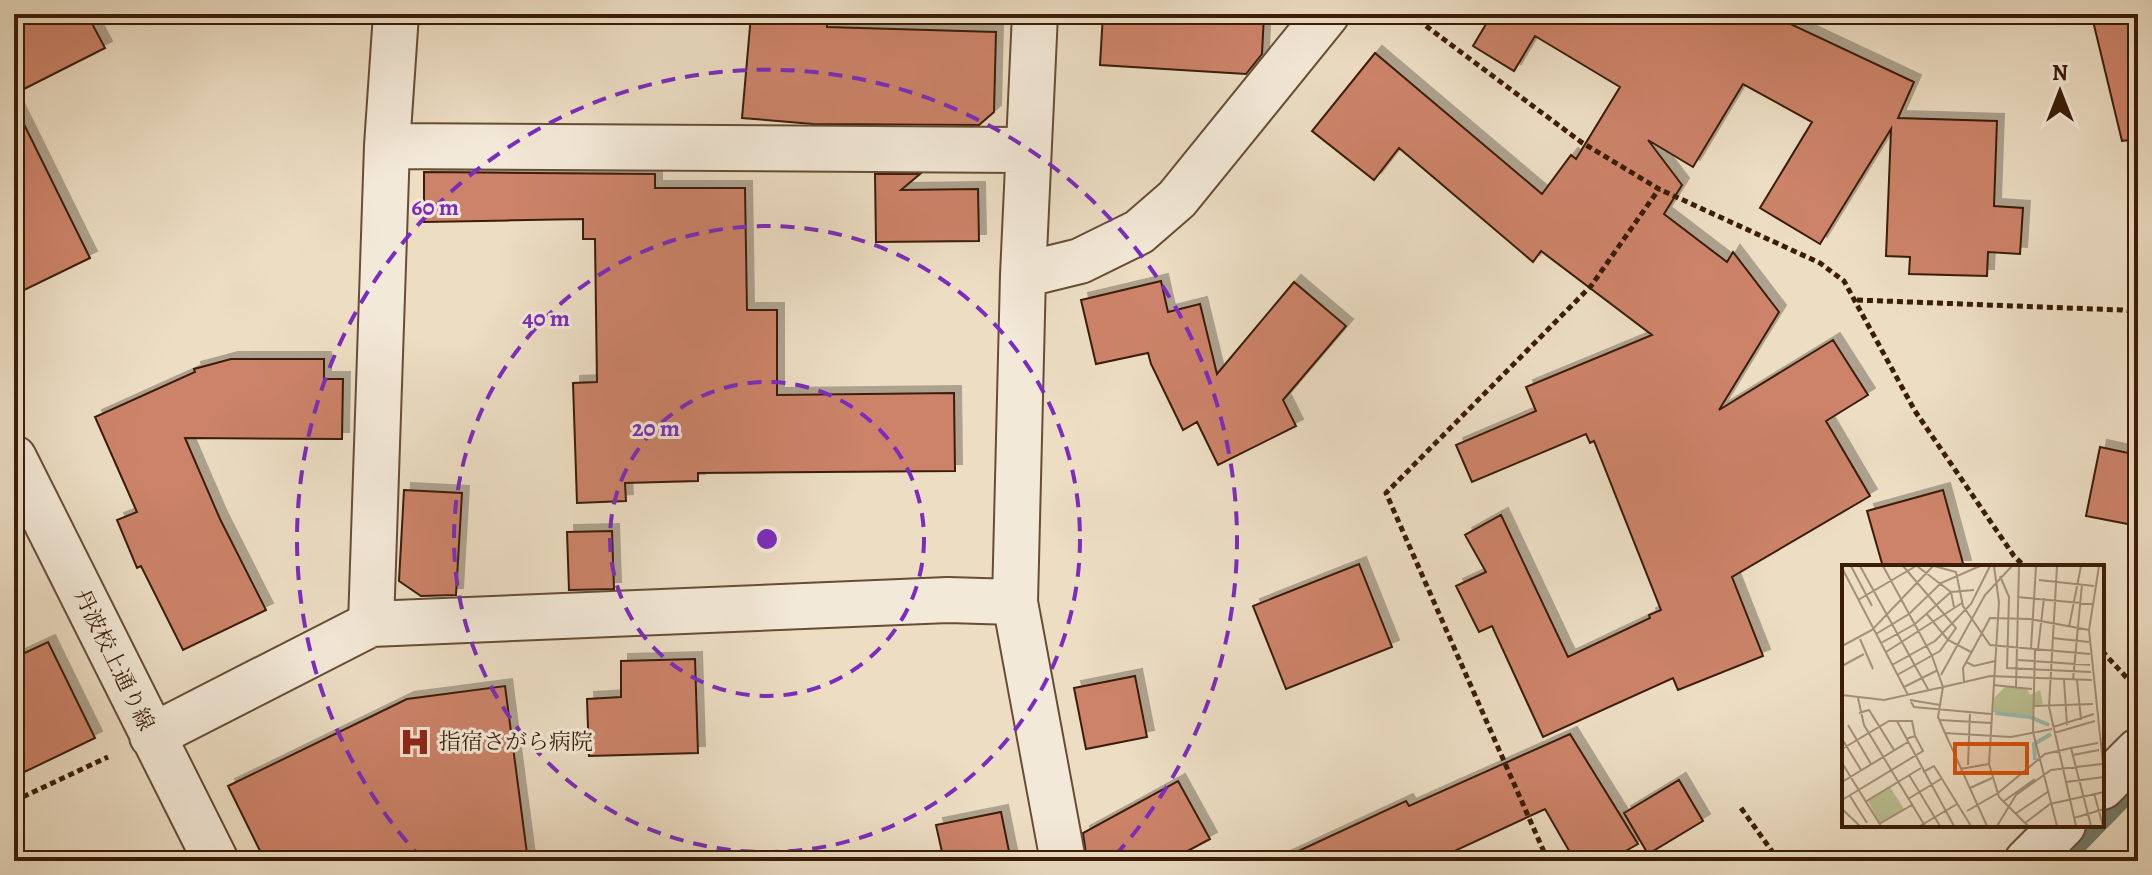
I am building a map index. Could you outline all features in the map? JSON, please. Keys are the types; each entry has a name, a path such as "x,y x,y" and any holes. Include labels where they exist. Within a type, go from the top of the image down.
{"street":[{"path":"371,624 387,146 396,14"},
{"path":"1035,14 1023,275 1015,602 1063,861"},
{"path":"1023,275 1080,261 1139,232 1177,199 1327,14"},
{"path":"387,146 1028,150"},
{"name":"丹波校上通り線","path":"14,458 216,861"},
{"path":"152,736 371,624 948,600 1015,602"},
{"path":"2104,785 2138,751"},
{"path":"2027,861 2061,827"}],"path":[{"path":"1410,14 1581,142 1659,189 1820,263 1844,281 1915,411 2023,565"},
{"path":"1548,861 1386,493 1591,286 1659,189"},
{"path":"1856,300 2138,312"},
{"path":"2104,653 2138,690"},
{"path":"14,801 152,736"},
{"path":"1741,808 1779,861"}],"building":[{"path":"14,14 87,14 105,48 14,94"},
{"path":"1103,14 1264,14 1262,54 1246,74 1100,65"},
{"path":"1492,14 1769,14 1914,82 1898,118 1997,121 1994,206 2023,208 2020,254 1988,252 1987,276 1909,274 1910,257 1886,256 1891,129 1820,244 1760,208 1812,122 1743,84 1693,167 1648,140 1682,185 1664,214 1727,262 1733,252 1779,312 1719,410 1833,340 1868,395 1826,421 1870,496 1732,577 1763,656 1678,690 1673,678 1543,737 1492,626 1479,632 1456,586 1486,572 1465,535 1501,515 1568,657 1661,610 1594,441 1590,443 1586,434 1472,482 1456,445 1536,411 1526,387 1652,335 1541,251 1533,262 1399,148 1374,180 1312,131 1375,53 1542,194 1571,155 1576,159 1620,87 1535,36 1514,71 1473,46"},
{"path":"2120,14 2138,14 2138,139 2122,141 2093,21"},
{"path":"751,15 827,20 827,27 996,32 994,112 979,125 813,124 742,118"},
{"path":"14,104 90,258 14,295"},
{"path":"424,172 655,174 655,188 745,188 747,310 777,310 777,395 954,393 955,471 698,473 698,481 625,483 626,501 577,503 573,383 597,382 595,239 583,239 583,219 424,222"},
{"path":"875,174 920,174 901,190 978,189 979,241 876,242"},
{"path":"1161,281 1168,312 1200,304 1217,374 1294,282 1346,326 1283,400 1296,426 1218,465 1197,422 1183,430 1148,353 1096,364 1081,300"},
{"path":"231,359 324,359 324,379 343,379 342,439 185,438 220,519 266,610 183,650 141,566 137,568 117,520 137,512 95,417 195,372 194,369"},
{"path":"2100,447 2138,455 2138,526 2086,516"},
{"path":"404,490 462,493 456,595 421,596 399,581"},
{"path":"1943,490 1963,565 1882,565 1867,511"},
{"path":"612,531 614,589 569,590 567,532"},
{"path":"1359,564 1392,647 1286,689 1253,606"},
{"path":"48,642 95,738 14,777 14,658"},
{"path":"695,659 698,753 589,756 587,699 621,697 621,661"},
{"path":"1135,676 1147,737 1086,749 1074,688"},
{"name":"指宿さがら病院","path":"505,686 528,861 265,861 228,786 407,699"},
{"path":"1570,734 1638,844 1608,861 1575,861 1545,809 1433,861 1277,861 1406,801 1409,806"},
{"path":"1679,780 1703,821 1648,854 1624,813"},
{"path":"1178,781 1210,839 1169,861 1087,861 1083,833"},
{"path":"1001,812 1011,861 944,861 936,825"}],"waterway":[{"path":"2104,820 2138,785"},
{"path":"2064,861 2097,827"}],"place":[{"name":"指宿さがら病院","path":"415,742"}]}
